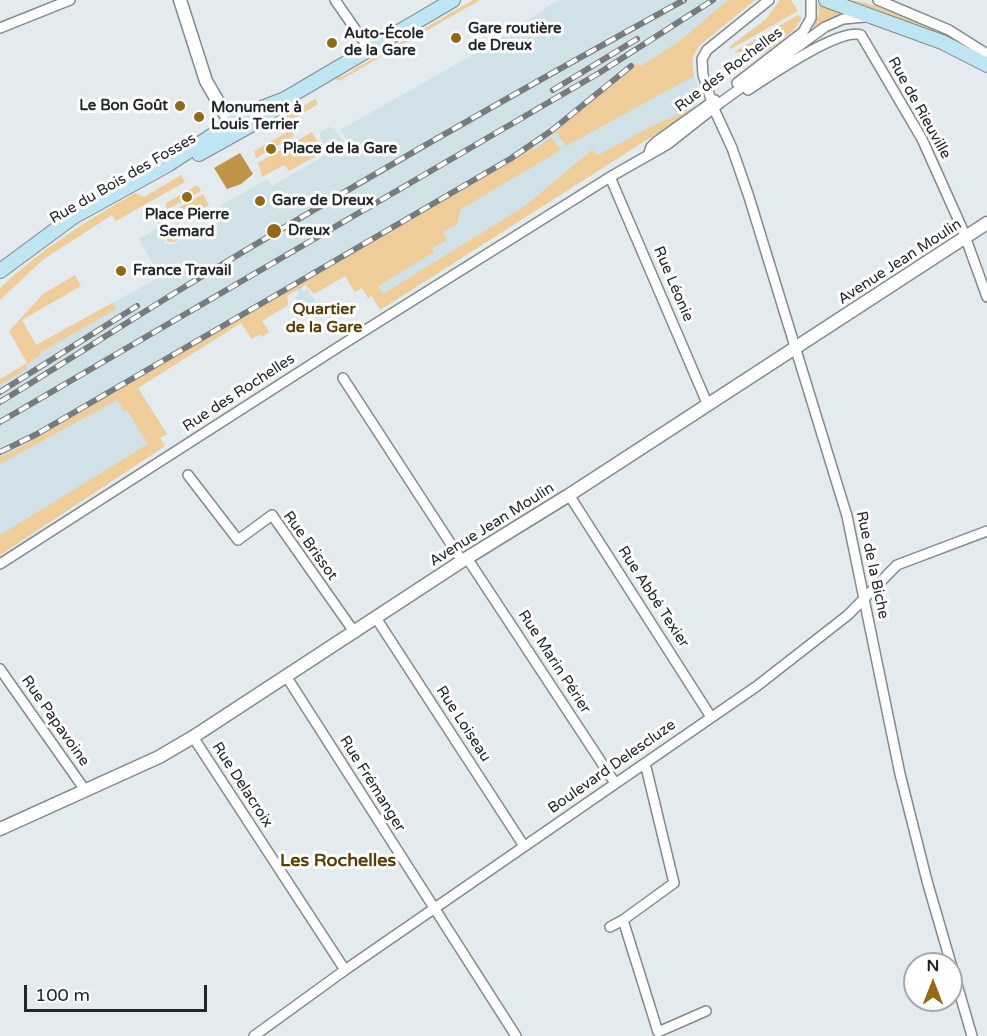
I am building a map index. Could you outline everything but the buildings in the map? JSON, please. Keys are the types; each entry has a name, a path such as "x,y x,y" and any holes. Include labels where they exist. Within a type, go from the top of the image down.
{"main road":[{"path":"234,128 260,120 285,99 453,0"},
{"path":"826,0 942,42 987,65"},
{"name":"Rue du Bois des Fosses","path":"0,271 73,217 234,128"},
{"name":"Rue du Bois des Fosses","path":"0,279 76,222 234,128"}],"street":[{"path":"0,28 70,0"},
{"path":"180,0 206,81 234,128"},
{"path":"335,0 369,49"},
{"name":"Rue de la Biche","path":"769,0 713,44 703,55 702,75 732,148 795,341 847,516 900,774 927,881 972,1036"},
{"name":"Rue des Rochelles","path":"713,105 803,32 812,14 811,0"},
{"path":"878,0 949,30 987,54"},
{"name":"Rue des Rochelles","path":"0,564 340,346 647,155 656,142 825,27 843,19 870,17"},
{"name":"Rue des Rochelles","path":"713,105 722,106 794,60 834,39 850,33 861,35"},
{"name":"Rue de Rieuville","path":"861,35 922,139 965,237 987,297"},
{"name":"Rue Léonie","path":"610,177 708,403"},
{"name":"Avenue Jean Moulin","path":"0,829 159,757 193,737 569,495 708,403 795,341 987,223"},
{"name":"Rue Marin Périer","path":"343,378 615,783"},
{"name":"Rue Brissot","path":"188,475 238,540 272,515 355,633"},
{"name":"Rue Abbé Texier","path":"569,495 711,717"},
{"name":"Boulevard Delescluze","path":"254,1036 345,970 775,672 848,615 897,565 987,531"},
{"name":"Rue Loiseau","path":"376,618 524,846"},
{"name":"Rue Papavoine","path":"0,669 85,790"},
{"name":"Rue Frémanger","path":"286,676 516,1036"},
{"name":"Rue Delacroix","path":"193,737 345,970"},
{"path":"610,927 674,883 645,763"},
{"path":"623,920 655,1034 706,1011"}],"shaded area":[{"path":"473,0 480,0 339,81 335,79 337,75 341,77"},
{"path":"558,0 755,0 705,40 694,52 692,69 699,90 695,109 380,310 372,296 368,298 362,288 355,292 345,276 314,294 306,285 301,288 303,291 307,289 320,308 305,317 295,297 299,294 297,290 287,296 288,305 262,321 269,332 262,337 260,334 252,339 241,323 138,388 167,434 160,438 165,446 0,555 0,385 27,368 26,365 36,345 160,277 139,239 157,228 165,244 173,244 225,215 220,206 267,179 272,186 329,153 320,137 320,132 329,127 335,129 345,144 348,142 340,130 490,45"},
{"path":"728,0 755,0 699,46 692,59 694,76 566,146 556,132 598,94 638,63 641,66 681,40"},
{"path":"780,0 791,0 798,11 731,49 729,47 766,19"},
{"path":"844,0 867,3 901,15 945,34 978,52 950,39"},
{"path":"817,4 843,14 812,32 819,12"},
{"path":"798,15 802,18 793,31 765,53 734,52"},
{"path":"315,99 318,104 285,124 282,119"},
{"path":"690,109 695,109 380,310 372,296 368,298 362,288 355,292 345,276 314,294 306,285 287,296 288,305 262,321 269,332 262,337 260,334 252,339 241,323 138,388 167,434 160,438 165,446 0,555 0,535 148,444 127,410 124,411 117,400 0,464 0,457 532,148 534,150 551,137 561,150 461,209 457,224 443,232 447,240 432,248 434,252 378,286 383,294 525,206 592,150 598,155"},
{"path":"291,130 294,136 256,158 254,151"},
{"path":"312,132 323,152 289,171 284,165 262,177 258,163"},
{"path":"240,153 253,174 241,184 227,189 214,168"},
{"path":"181,175 185,182 116,221 112,215 44,259 0,300 0,288 64,236 135,193 144,197"},
{"path":"197,185 201,191 167,210 166,203"},
{"path":"203,194 209,205 178,223 173,222 168,214"},
{"path":"162,219 168,231 181,232 184,237 168,242 157,222"},
{"path":"75,275 81,286 22,320 36,345 112,303 116,309 40,353 41,355 26,365 28,368 0,385 0,379 27,363 9,331 43,294"}],"railway":[{"path":"0,402 171,295 317,208 684,0"},
{"path":"0,422 599,73 713,0"},
{"path":"553,90 637,39"},
{"path":"0,452 37,434 510,159 551,131 631,66"},
{"path":"0,392 137,306"}],"place":[{"name":"Gare routière de Dreux","path":"456,38"},
{"name":"Auto-École de la Gare","path":"332,43"},
{"name":"Le Bon Goût","path":"180,106"},
{"name":"Monument à Louis Terrier","path":"199,117"},
{"name":"Place de la Gare","path":"271,149"},
{"name":"Place Pierre Semard","path":"187,197"},
{"name":"Gare de Dreux","path":"260,201"},
{"name":"Dreux","path":"274,231"},
{"name":"France Travail","path":"121,271"}],"district":[{"name":"Quartier de la Gare","path":"324,319"},
{"name":"Les Rochelles","path":"338,861"}]}
